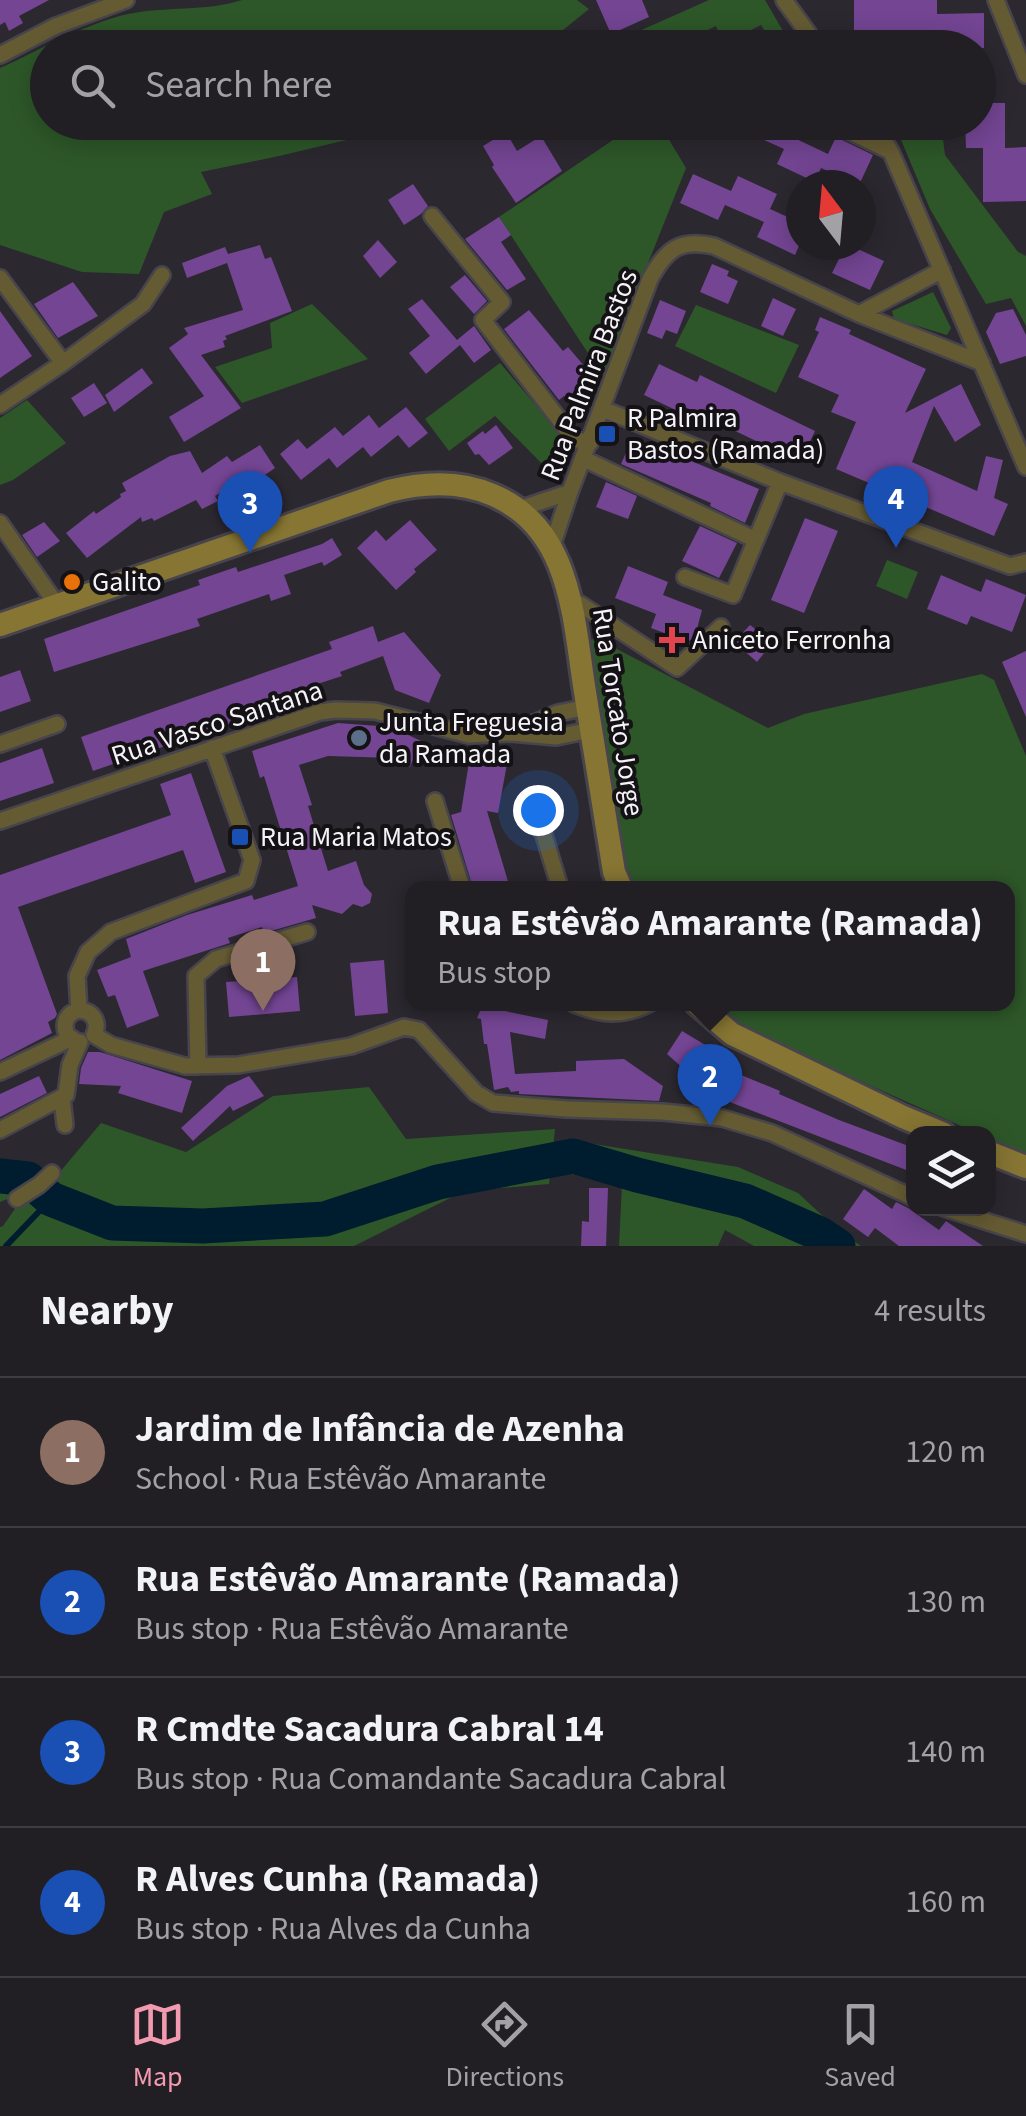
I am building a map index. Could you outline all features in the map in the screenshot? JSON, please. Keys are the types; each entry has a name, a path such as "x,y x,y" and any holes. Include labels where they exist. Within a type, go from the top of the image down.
{"main road":[{"path":"0,624 407,486 436,483 469,487 499,497 538,526 552,546"},
{"name":"Rua Torcato Jorge","path":"552,546 570,604 618,881"},
{"path":"705,1011 732,1034 926,1126"},
{"path":"996,1155 1026,1167"}],"street":[{"path":"49,30 126,0"},
{"path":"784,0 806,30"},
{"path":"996,0 1026,75"},
{"path":"0,55 30,40"},
{"path":"867,140 891,152"},
{"path":"884,140 1026,468"},
{"path":"432,216 502,302 484,320 574,438 587,451 756,540"},
{"name":"Rua Palmira Bastos","path":"552,546 650,279 670,250 685,244 714,246 859,314 982,362"},
{"path":"859,314 942,270"},
{"path":"0,405 143,304 162,274"},
{"path":"0,278 62,363"},
{"path":"603,408 780,482 1010,566 1026,562"},
{"path":"685,577 733,595 780,482"},
{"path":"519,509 570,492"},
{"path":"0,523 58,606"},
{"path":"570,604 580,604 677,668 721,627"},
{"name":"Rua Vasco Santana","path":"0,821 320,712 387,713 469,735 556,737 590,719"},
{"name":"Rua Vasco Santana","path":"512,734 558,713 590,719"},
{"path":"0,744 57,724"},
{"path":"79,1010 77,976 88,952 111,932 246,881 252,860 212,748"},
{"path":"533,799 558,881"},
{"path":"436,801 460,881"},
{"path":"198,1066 196,976 216,959 306,932"},
{"path":"0,1130 66,1096 70,1065 82,1039 96,1020 89,1012 79,1010 66,1019 65,1030 82,1039 185,1066 238,1065 350,1046 404,1027 419,1030 476,1093 493,1103 722,1118 772,1134 906,1194"},
{"path":"0,1072 82,1039"},
{"path":"62,1098 65,1126"},
{"path":"17,1199 52,1173"},
{"path":"969,1216 1026,1234"}],"green space":[{"path":"242,0 577,0 589,9 563,30 80,30 142,12"},
{"path":"709,0 765,0 782,30 764,30 761,25 751,30 718,30 716,26 708,30 642,30"},
{"path":"30,54 30,140 346,140 201,172 212,194 164,212 139,274 82,272 0,245 0,68"},
{"path":"613,140 669,140 686,168 603,376 499,217"},
{"path":"901,140 943,140 945,155 1018,252 1026,256 1026,326 1011,298 986,304 930,209"},
{"path":"933,292 951,328 947,335 894,319 892,311"},
{"path":"312,304 368,359 242,403 215,367 272,348 270,323"},
{"path":"696,305 799,345 776,393 675,346"},
{"path":"500,363 569,444 562,466 552,474 495,416 449,451 425,419"},
{"path":"27,400 66,443 0,485 0,418"},
{"path":"887,560 918,572 907,599 876,586"},
{"path":"594,637 768,728 804,714 982,674 994,680 1026,756 1026,1155 996,1141 996,1126 961,1126 745,1030 719,1011 1015,1011 1015,881 632,881 589,643"},
{"path":"369,1087 406,1139 555,1129 549,1184 464,1191 354,1246 0,1246 0,1227 28,1190 0,1202 0,1160 14,1161 54,1179 101,1123 186,1152 273,1096"},
{"path":"575,1141 738,1167 798,1193 861,1246 754,1246 725,1230 718,1246 619,1246 622,1184 570,1174"}],"building":[{"path":"0,0 49,0 19,16 23,23 9,31 5,22 0,25"},
{"path":"596,0 642,0 649,17 620,30 609,30"},
{"path":"854,0 937,0 937,14 984,13 984,30 854,30"},
{"path":"996,103 1005,103 1005,148 1026,147 1026,201 983,202 983,148 966,148 966,140 996,140"},
{"path":"493,140 511,140 517,151 535,140 543,140 562,171 516,203 483,146"},
{"path":"764,140 798,140 828,154 835,140 842,140 873,155 866,170 790,170 777,164 784,149"},
{"path":"693,174 731,191 738,176 777,194 770,209 786,216 786,251 757,237 764,222 725,205 718,220 680,203"},
{"path":"413,184 428,206 404,225 388,200"},
{"path":"499,217 511,235 501,242 526,279 507,290 465,239"},
{"path":"378,240 397,262 380,278 363,256"},
{"path":"260,245 265,259 271,257 292,311 225,336 225,347 201,355 241,408 184,442 169,417 204,396 169,348 188,334 184,328 243,310 227,263 187,278 182,263 225,247 228,254"},
{"path":"876,257 884,261 870,290 832,273 838,260"},
{"path":"712,264 729,271 727,276 738,281 728,304 700,292"},
{"path":"465,275 487,301 474,314 450,287"},
{"path":"73,282 98,316 58,338 34,304"},
{"path":"773,298 796,309 783,336 761,326"},
{"path":"422,299 457,340 474,326 491,350 474,363 460,345 426,374 409,353 430,336 408,309"},
{"path":"660,300 686,311 677,334 666,330 662,339 647,333"},
{"path":"1013,309 1026,335 1026,356 1000,364 986,332 996,313"},
{"path":"529,310 563,351 568,347 591,374 584,380 585,389 577,399 570,402 564,396 559,400 504,329"},
{"path":"0,311 32,356 0,378"},
{"path":"820,317 926,369 905,413 961,384 981,425 955,442 934,406 912,462 977,491 986,456 1003,460 994,498 1008,504 994,536 836,469 856,422 831,412 839,395 798,377 819,332 815,330"},
{"path":"659,364 697,382 700,375 815,431 800,462 685,407 682,413 644,395"},
{"path":"142,368 153,383 114,412 105,395"},
{"path":"94,383 107,403 84,417 71,398"},
{"path":"406,407 428,433 409,448 398,435 371,457 363,447 337,468 329,458 301,480 280,454 298,439 307,449 335,427 343,436 369,415 379,428"},
{"path":"496,425 513,448 489,465 467,443"},
{"path":"633,437 759,489 745,523 710,506 711,503 621,464"},
{"path":"260,445 275,468 259,479 254,472 215,496 218,501 202,509 196,500 154,521 152,518 142,522 141,517 87,558 66,533 94,511 96,514 121,497 126,491 122,483 170,456 190,451 202,473 227,456 232,462"},
{"path":"606,482 637,496 628,519 596,507"},
{"path":"805,518 838,531 804,613 771,600"},
{"path":"410,520 437,550 396,590 357,548 376,530 386,541"},
{"path":"44,522 60,541 37,557 22,535"},
{"path":"700,526 737,543 719,578 682,561"},
{"path":"332,538 342,555 324,566 322,562 284,575 291,594 271,601 269,594 197,619 200,626 54,672 44,639 200,585 198,580 236,567 238,572"},
{"path":"628,566 668,582 663,595 702,610 695,636 688,642 651,628 656,614 615,598"},
{"path":"941,575 981,592 986,579 1026,595 1012,632 971,616 967,625 927,609"},
{"path":"750,625 773,642 757,662 734,642"},
{"path":"373,626 378,642 404,632 441,675 429,703 395,690 383,656 340,672 342,676 293,692 296,701 93,771 81,737 332,649 329,642"},
{"path":"1026,651 1026,717 1002,662"},
{"path":"20,670 31,701 0,712 0,677"},
{"path":"338,723 392,727 421,741 410,767 394,758 328,756 299,765 328,871 356,861 364,885 372,894 370,903 362,907 353,904 342,914 312,905 316,918 264,933 262,927 228,938 230,943 143,971 159,1016 127,1028 115,995 108,997 97,970 131,957 126,939 187,915 298,886 264,776 260,778 252,751"},
{"path":"42,748 54,783 0,801 0,763"},
{"path":"480,751 485,759 507,764 498,813 487,811 508,881 471,881 451,815 461,812 470,756"},
{"path":"191,773 226,872 195,883 183,850 18,907 57,1014 48,1022 52,1033 0,1060 0,875 171,815 160,784"},
{"path":"384,960 388,1013 355,1016 350,963"},
{"path":"297,977 300,1011 229,1017 226,982"},
{"path":"480,1011 505,1011 548,1020 545,1039 510,1032 515,1074 576,1071 576,1061 624,1059 663,1086 659,1101 519,1094 508,1087 494,1090 487,1044 481,1019 477,1018"},
{"path":"682,1031 722,1055 717,1065 839,1120 906,1145 906,1170 714,1096 667,1054"},
{"path":"88,1052 100,1052 192,1081 182,1113 118,1093 121,1086 79,1084"},
{"path":"39,1076 47,1093 0,1117 0,1094"},
{"path":"249,1076 264,1096 233,1111 230,1106 193,1141 181,1128 227,1086"},
{"path":"589,1188 608,1188 606,1246 581,1246 582,1221 589,1222"},
{"path":"864,1189 892,1209 896,1202 906,1207 906,1216 919,1216 939,1230 946,1221 983,1246 899,1246 875,1228 868,1237 843,1219"}],"waterway":[{"path":"0,1176 28,1179 51,1199 112,1223 203,1226 325,1219 438,1182 573,1156 745,1201 838,1246"},
{"path":"6,1246 51,1199"}],"place":[{"name":"R Palmira Bastos (Ramada)","path":"607,434"},
{"name":"R Alves Cunha (Ramada)","path":"896,548"},
{"name":"R Cmdte Sacadura Cabral 14","path":"250,553"},
{"name":"Galito","path":"72,582"},
{"name":"Aniceto Ferronha","path":"672,640"},
{"name":"Junta Freguesia da Ramada","path":"359,738"},
{"name":"Rua Maria Matos","path":"240,837"},
{"name":"Jardim de Infância de Azenha","path":"263,1011"},
{"name":"Rua Estêvão Amarante (Ramada)","path":"710,1126"}]}
